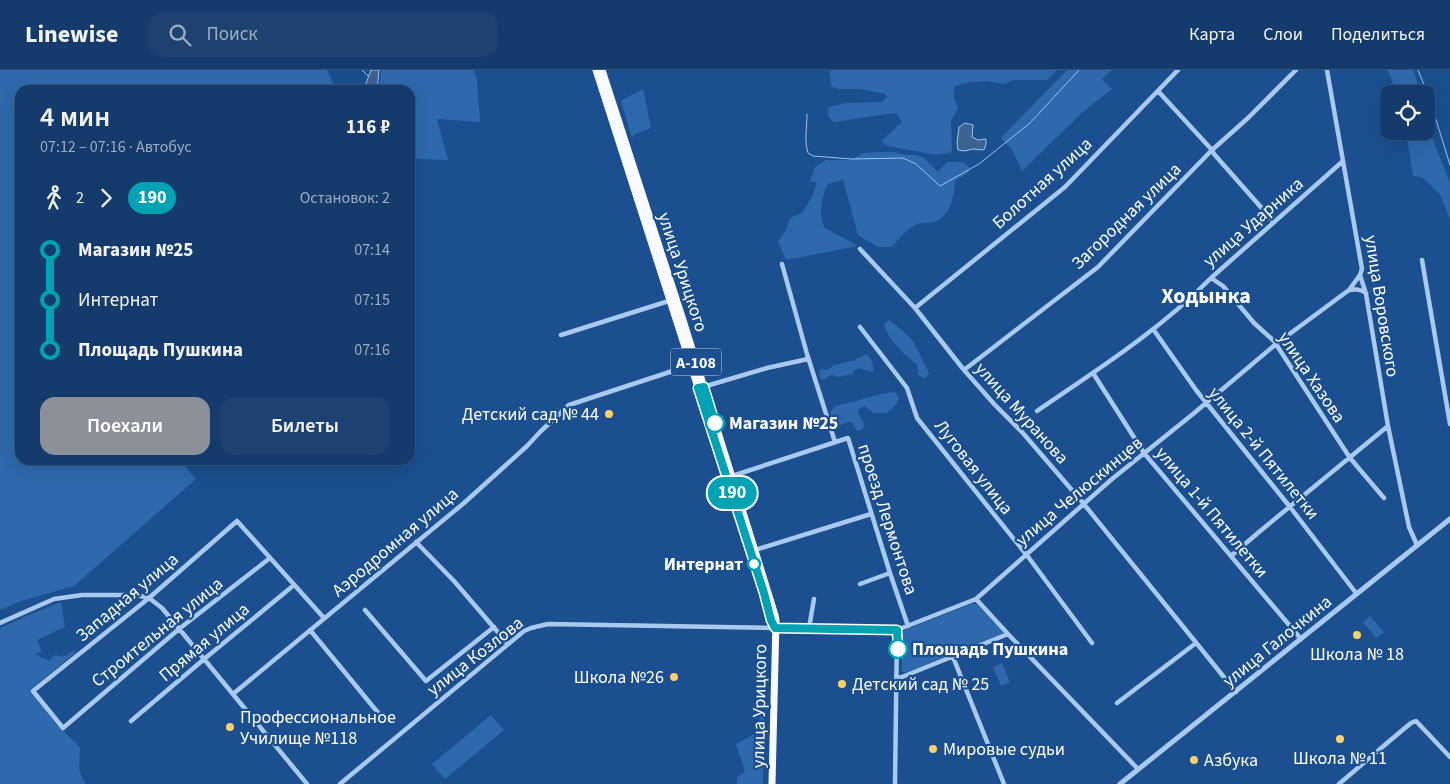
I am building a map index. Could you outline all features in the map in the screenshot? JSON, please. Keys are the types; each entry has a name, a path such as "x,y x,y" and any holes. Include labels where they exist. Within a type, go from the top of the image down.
{"highway":[{"name":"А-108","path":"596,70 609,99"},
{"name":"А-108","path":"602,70 609,99"},
{"name":"улица Урицкого","path":"609,99 775,628"},
{"name":"улица Урицкого","path":"673,300 691,365 732,476 775,615 772,784"}],"street":[{"name":"Болотная улица","path":"915,308 1065,186 1178,70"},
{"name":"Загородная улица","path":"964,370 1098,268 1212,150 1248,118 1296,70"},
{"name":"улица Воровского","path":"1327,70 1362,269 1360,275 1366,294 1388,426 1409,528 1417,545"},
{"path":"1158,91 1274,222"},
{"name":"улица Ударника","path":"1037,411 1153,329 1344,160"},
{"name":"улица Муранова","path":"860,249 915,308 964,370 1022,432 1083,503 1236,692"},
{"path":"1422,260 1450,424"},
{"name":"проезд Лермонтова","path":"782,264 808,359 834,442 848,438 908,626"},
{"name":"улица Челюскинцев","path":"775,628 897,630 976,599 1083,503 1276,344 1349,290 1360,275"},
{"name":"улица Хазова","path":"1211,278 1223,286 1254,323 1276,344 1350,458 1384,498"},
{"path":"1349,290 1355,289 1366,294"},
{"path":"561,335 673,300"},
{"name":"Луговая улица","path":"860,327 907,388 918,418 1040,573 1092,643"},
{"name":"улица 2-й Пятилетки","path":"1153,329 1196,390 1356,593"},
{"path":"701,388 767,368 808,359"},
{"name":"Аэродромная улица","path":"233,694 464,503 569,405 691,365"},
{"name":"улица 1-й Пятилетки","path":"1093,373 1144,453 1301,639"},
{"path":"1231,556 1388,426"},
{"path":"732,476 834,442"},
{"path":"755,550 871,514"},
{"name":"улица Галочкина","path":"1120,784 1450,519"},
{"name":"Западная улица","path":"63,728 33,691 149,598 237,521 270,558"},
{"path":"416,542 454,581 508,644"},
{"path":"270,558 324,618"},
{"name":"Строительная улица","path":"63,728 178,629 270,558"},
{"path":"860,584 890,573"},
{"name":"Прямая улица","path":"132,721 294,585"},
{"path":"0,622 54,599 82,595 136,595 149,598 158,604 307,784"},
{"path":"809,628 814,599"},
{"path":"976,599 1138,769"},
{"path":"365,610 426,681 494,627"},
{"name":"улица Козлова","path":"340,784 508,644 524,631 531,628 548,624 775,628"},
{"path":"310,630 384,720"},
{"path":"895,784 897,630"},
{"path":"897,678 902,678 1008,634"},
{"path":"1117,703 1196,642"},
{"path":"953,657 1004,784"},
{"path":"1339,784 1411,723 1416,721 1450,757"}],"shaded area":[{"path":"0,70 327,70 334,85 15,85 15,465 184,465 196,479 74,586 21,601 0,610"},
{"path":"371,70 379,70 378,85 365,85"},
{"path":"381,70 474,70 477,81 480,122 437,119 448,160 417,159 415,156 415,85 380,85"},
{"path":"830,70 1057,70 1047,80 1012,80 1004,84 987,81 970,82 955,86 954,94 958,108 951,121 952,150 949,153 936,155 887,146 881,141 902,122 896,113 833,122 828,116 829,107 846,103 882,102 887,97 885,94 861,89 838,89 831,86"},
{"path":"1067,70 1111,70 1102,79 1112,89 1084,111 1022,171 1011,148 1001,138"},
{"path":"1388,70 1413,70 1419,85 1394,85"},
{"path":"643,89 651,128 635,134 632,138 621,101"},
{"path":"965,123 973,125 972,137 978,140 986,139 984,150 958,150 959,127"},
{"path":"1407,140 1433,140 1450,183 1450,219 1440,195 1422,177 1413,176"},
{"path":"864,153 916,155 924,158 938,172 947,162 963,162 970,168 968,173 955,181 954,193 948,210 944,215 934,222 915,225 908,229 892,247 878,247 858,235 843,180 828,184 822,206 822,218 825,228 858,246 786,260 778,242 786,230 790,218 802,213 811,199 817,183 810,181 815,167 826,160 849,160"},
{"path":"889,320 913,341 929,374 925,378 918,375 917,364 892,341 884,324"},
{"path":"866,354 873,363 874,370 872,372 859,368 853,374 838,377 833,375 824,380 820,378 819,371 821,369 827,370 834,365 855,360"},
{"path":"895,392 898,401 886,413 874,413 864,406 858,410 865,425 860,431 857,431 852,422 836,427 833,424 830,412 836,406"},
{"path":"61,602 65,627 37,640 42,652 35,654 49,661 55,655 63,657 73,651 76,652 30,690 55,723 80,747 79,769 85,784 0,784 0,628"},
{"name":"Площадь Пушкина","path":"974,603 1002,631 1003,633 1000,636 981,644 970,644 970,647 907,672 902,671 903,631"},
{"path":"1370,616 1384,632 1376,638 1363,622"},
{"path":"1002,663 1010,682 1001,686 993,667"},
{"path":"491,715 504,730 445,779 432,764"},
{"path":"760,716 764,716 763,784 737,784 737,778 745,771 736,744 756,733"}],"waterway":[{"path":"362,70 368,76"},
{"path":"807,114 807,148 808,153 813,156 852,159 903,158 916,164 940,186 979,164 1030,123 1079,70"},
{"path":"1418,70 1430,100 1450,165"}],"bus line":[{"name":"190","path":"715,423 704,387 698,388 775,628 897,630 898,649"}],"place":[{"name":"Детский сад № 44","path":"609,414"},
{"name":"Магазин №25","path":"715,423"},
{"name":"Интернат","path":"754,564"},
{"name":"Школа № 18","path":"1357,635"},
{"name":"Площадь Пушкина","path":"898,649"},
{"name":"Школа №26","path":"674,677"},
{"name":"Детский сад № 25","path":"842,684"},
{"name":"Профессиональное Училище №118","path":"230,727"},
{"name":"Школа № 11","path":"1340,739"},
{"name":"Мировые судьи","path":"933,749"},
{"name":"Азбука","path":"1194,760"}],"district":[{"name":"Ходынка","path":"1206,295"}]}
